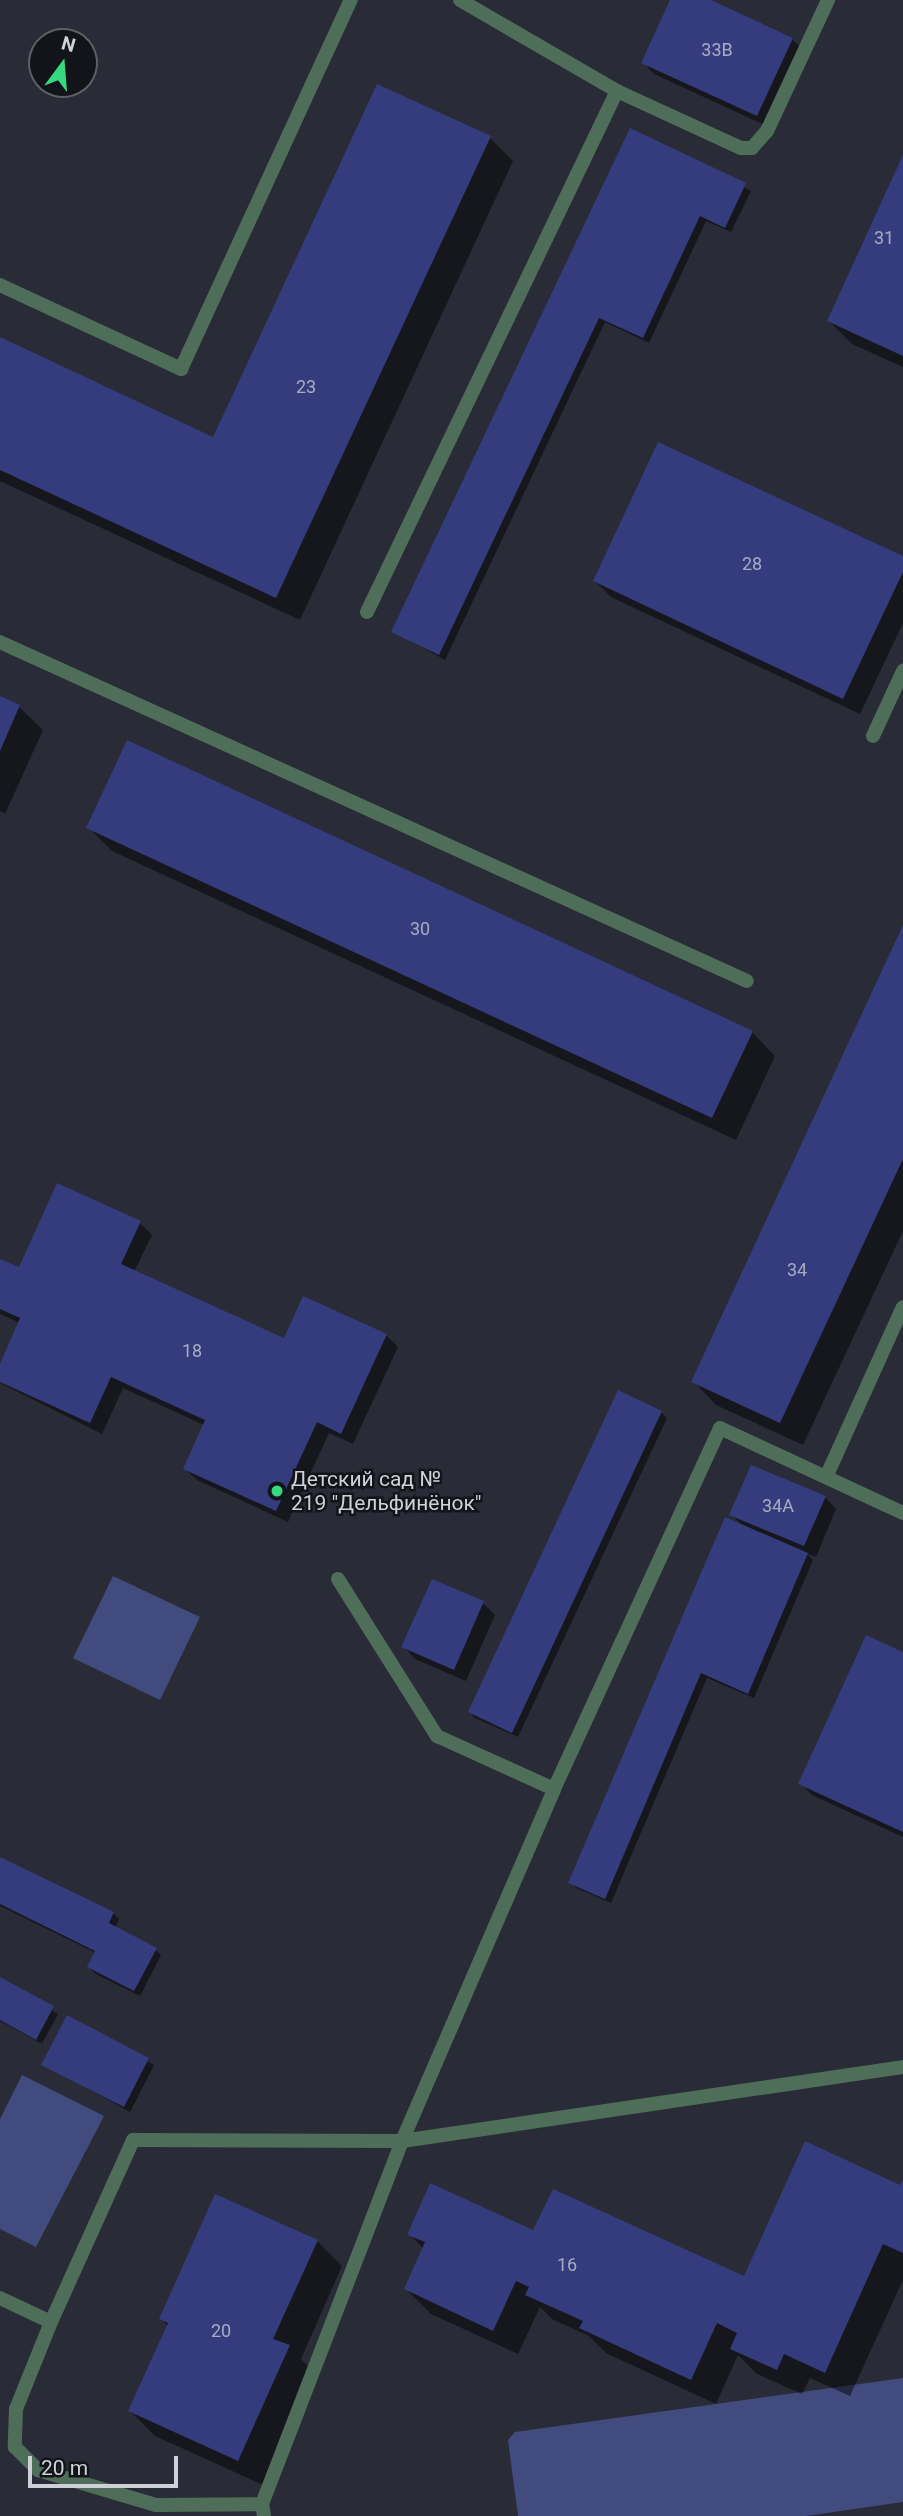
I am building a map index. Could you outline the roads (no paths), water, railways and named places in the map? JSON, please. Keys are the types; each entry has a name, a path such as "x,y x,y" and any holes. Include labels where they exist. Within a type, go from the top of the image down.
{"lane":[{"path":"0,285 181,369 351,0"},
{"path":"460,0 617,91 741,148 752,148 768,131 828,0"},
{"path":"367,612 617,91"},
{"path":"0,642 747,981"},
{"path":"873,736 903,671"},
{"path":"827,1475 903,1307"},
{"path":"903,1513 720,1427 554,1789 402,2141 263,2510 156,2505 38,2470 15,2447 16,2409 51,2322 133,2140 402,2141 903,2067"},
{"path":"338,1579 438,1736 554,1789"},
{"path":"0,2298 51,2322"}],"place":[{"name":"Детский сад № 219 \"Дельфинёнок\"","path":"277,1491"}]}
